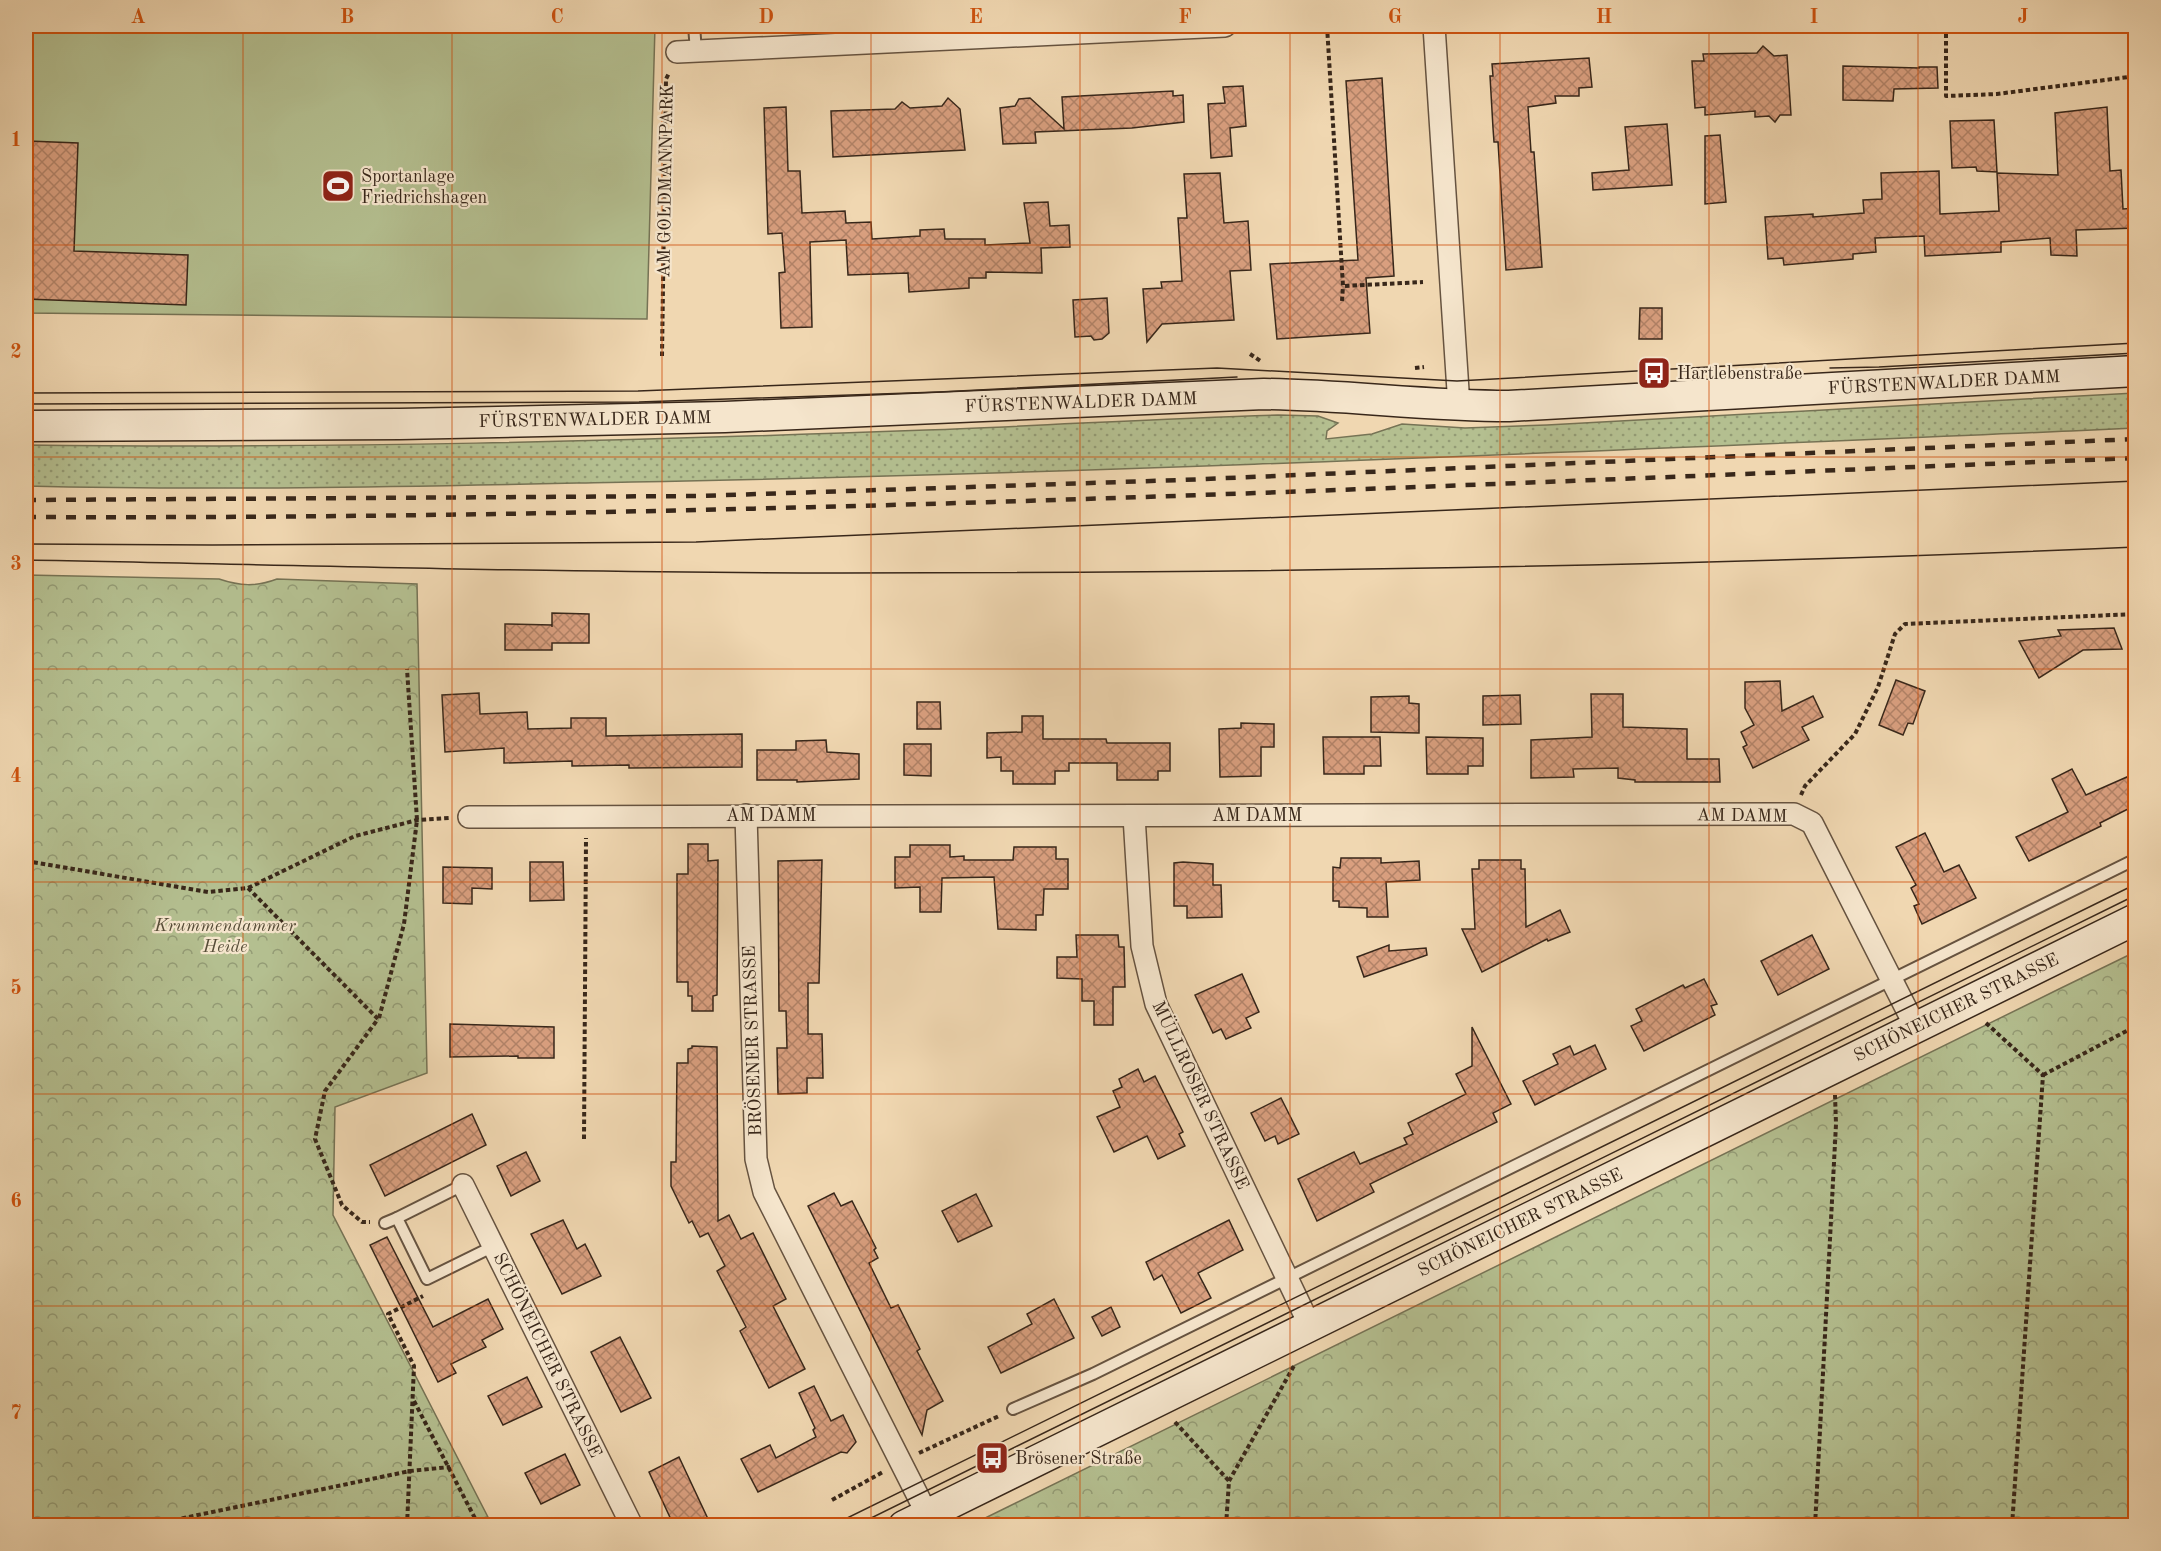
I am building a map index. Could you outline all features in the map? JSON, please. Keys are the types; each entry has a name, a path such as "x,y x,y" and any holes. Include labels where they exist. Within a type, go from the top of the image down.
{"main road":[{"name":"FÜRSTENWALDER DAMM","path":"26,426 400,424 725,417 1264,394 1459,406 1509,406 2136,372"},
{"name":"SCHÖNEICHER STRASSE","path":"916,1520 2136,919"}],"street":[{"path":"686,52 1225,26"},
{"path":"1434,26 1459,406"},
{"name":"AM DAMM","path":"470,817 1794,814 1812,823 1916,1028"},
{"name":"BRÖSENER STRASSE","path":"746,815 758,1170 764,1192 916,1520"},
{"name":"MÜLLROSER STRASSE","path":"1134,816 1142,946 1156,1004 1310,1326"},
{"name":"SCHÖNEICHER STRASSE","path":"464,1185 632,1526"}],"lane":[{"path":"686,52 694,26"},
{"path":"1013,1409 1093,1374 2136,859"},
{"path":"385,1223 464,1185"},
{"path":"397,1218 427,1279 494,1246"}],"path":[{"path":"1327,26 1343,286 1342,301"},
{"path":"1946,26 1946,96 1997,94 2136,76"},
{"name":"AM GOLDMANNPARK","path":"662,356 666,79 686,52"},
{"path":"1343,286 1423,282"},
{"path":"1250,354 1262,362"},
{"path":"1415,368 1424,367"},
{"path":"1794,814 1805,786 1855,734 1878,687 1895,634 1905,624 2136,614"},
{"path":"385,1223 362,1222 342,1205 315,1139 325,1091 378,1019 404,924 417,820 407,669"},
{"path":"584,1139 586,816"},
{"path":"26,861 208,892 248,888 355,836 417,820 470,817"},
{"path":"248,888 378,1019"},
{"path":"1985,1022 2043,1075"},
{"path":"2043,1075 2136,1026"},
{"path":"2006,1526 2012,1524 2043,1075"},
{"path":"1815,1526 1836,1124"},
{"path":"407,1526 414,1366 388,1314 426,1295 427,1279"},
{"path":"1227,1526 1229,1481 1297,1360"},
{"path":"414,1400 479,1526"},
{"path":"1174,1420 1229,1481"},
{"path":"145,1526 410,1472 450,1467"}],"green space":[{"name":"Sportanlage Friedrichshagen","path":"26,26 655,26 647,319 26,313"},
{"path":"2135,393 2135,428 2071,431 1352,461 812,478 329,487 26,486 26,445 251,446 588,441 1278,415 1318,416 1338,423 1327,431 1326,439 1372,434 1402,424 1465,428 1547,425"},
{"name":"Krummendammer Heide","path":"26,575 219,579 248,585 277,579 417,584 427,1073 335,1107 333,1215 492,1525 26,1525"},
{"path":"2135,952 2135,1525 971,1525 2057,990"}],"building":[{"path":"1763,46 1774,56 1787,55 1791,115 1780,115 1775,122 1769,116 1755,117 1755,111 1705,115 1705,107 1695,108 1692,61 1704,61 1703,54 1757,53"},
{"path":"1589,58 1592,87 1579,88 1579,96 1555,96 1556,103 1528,107 1531,152 1534,152 1542,267 1506,270 1498,142 1494,142 1493,128 1490,76 1493,76 1492,64"},
{"path":"1843,66 1937,67 1938,88 1894,89 1893,101 1843,100"},
{"path":"1382,78 1394,276 1366,278 1370,333 1277,339 1270,264 1358,260 1346,81"},
{"path":"1243,86 1246,126 1230,128 1232,156 1211,158 1208,104 1225,103 1223,87"},
{"path":"1173,91 1173,96 1183,95 1184,122 1132,128 1035,132 1036,143 1003,144 1000,108 1015,106 1019,99 1030,98 1064,129 1062,97"},
{"path":"948,98 960,109 965,150 833,157 831,111 895,109 902,102 910,108 942,106"},
{"path":"786,107 788,171 800,171 802,213 845,211 846,223 871,222 872,239 920,236 920,230 944,229 945,239 985,239 985,245 1030,243 1024,203 1048,202 1050,226 1069,225 1070,247 1041,248 1042,273 986,272 986,278 969,278 969,288 909,292 908,273 848,275 846,240 810,242 812,327 781,328 779,273 785,272 782,233 768,234 764,108"},
{"path":"2107,107 2110,171 2121,170 2123,209 2136,208 2136,228 2076,230 2077,256 2051,255 2050,238 2001,242 2001,252 1925,256 1924,236 1875,238 1876,252 1853,254 1853,259 1784,265 1783,258 1768,259 1765,217 1813,214 1813,217 1864,213 1863,200 1882,199 1881,173 1939,171 1940,214 1999,211 1997,173 2058,175 2055,113"},
{"path":"1994,120 1997,172 1977,171 1976,167 1952,168 1950,121"},
{"path":"1667,124 1672,185 1593,190 1592,173 1629,170 1625,127"},
{"path":"1720,135 1726,202 1705,204 1705,136"},
{"path":"28,141 78,143 74,251 188,255 186,305 26,299"},
{"path":"1220,173 1224,223 1248,221 1251,270 1230,271 1234,320 1162,324 1147,342 1143,289 1162,288 1161,282 1182,281 1178,218 1187,218 1184,174"},
{"path":"1107,298 1109,333 1102,339 1094,340 1091,336 1075,337 1073,300"},
{"path":"1640,308 1662,308 1662,339 1639,339"},
{"path":"552,613 589,614 589,643 552,643 552,650 505,650 505,624 552,625"},
{"path":"2114,628 2122,649 2083,650 2039,678 2019,641 2061,636 2058,630"},
{"path":"1896,680 1925,691 1913,724 1908,723 1903,735 1879,725"},
{"path":"1780,681 1782,711 1813,696 1823,717 1802,727 1809,740 1753,768 1743,747 1747,745 1741,732 1754,725 1745,708 1745,682"},
{"path":"479,693 480,714 527,712 528,729 571,728 571,718 606,718 606,736 742,734 742,767 572,766 572,761 504,763 504,748 445,752 442,695"},
{"path":"1591,694 1623,694 1623,727 1687,729 1687,759 1719,759 1720,782 1635,782 1635,780 1618,778 1618,768 1573,769 1574,777 1531,778 1531,740 1592,737"},
{"path":"1520,695 1521,724 1483,725 1483,696"},
{"path":"1409,696 1409,703 1419,704 1419,733 1371,732 1371,697"},
{"path":"917,702 940,702 941,729 917,729"},
{"path":"1022,716 1043,716 1043,739 1106,739 1107,743 1170,743 1170,771 1158,771 1158,780 1117,780 1117,763 1069,763 1069,771 1055,771 1055,784 1013,784 1013,771 1001,771 1001,757 987,758 987,733 1022,732"},
{"path":"1241,723 1274,724 1274,747 1261,747 1261,776 1220,777 1219,729 1241,728"},
{"path":"1323,737 1380,737 1381,766 1364,766 1364,774 1324,774"},
{"path":"1426,737 1483,738 1483,766 1468,766 1468,774 1427,774"},
{"path":"826,740 827,752 859,754 859,779 797,782 797,780 757,780 757,750 796,750 796,741"},
{"path":"904,744 931,744 931,776 904,775"},
{"path":"2072,769 2086,795 2136,773 2136,805 2100,823 2101,826 2029,861 2016,837 2068,812 2052,779"},
{"path":"1925,833 1944,872 1959,865 1976,898 1922,924 1914,906 1919,904 1911,888 1916,885 1896,847"},
{"path":"688,844 708,844 708,861 718,860 717,995 713,996 713,1011 692,1011 692,996 688,996 688,982 677,982 677,874 688,874"},
{"path":"910,845 950,845 950,857 964,856 964,860 1013,860 1014,847 1056,847 1056,859 1068,859 1068,889 1044,889 1043,915 1036,915 1036,930 998,929 994,877 942,878 941,912 920,912 920,887 895,888 895,857 910,857"},
{"path":"1341,858 1381,858 1381,863 1419,861 1420,880 1386,882 1388,917 1367,917 1367,908 1339,907 1339,901 1333,901 1333,867 1340,868"},
{"path":"822,860 819,983 808,983 808,1034 822,1034 823,1078 807,1078 807,1093 778,1094 777,1048 787,1048 786,1011 779,1011 778,861"},
{"path":"1479,860 1521,860 1521,869 1525,869 1526,927 1560,910 1570,932 1548,941 1547,939 1482,972 1462,929 1475,929 1472,869 1479,869"},
{"path":"530,862 563,862 564,900 530,901"},
{"path":"1174,863 1213,864 1213,885 1221,885 1222,917 1187,918 1187,906 1174,906"},
{"path":"443,867 492,868 492,889 472,888 472,904 443,903"},
{"path":"1076,935 1118,935 1119,947 1124,947 1125,987 1113,987 1113,1025 1094,1025 1094,1001 1082,1001 1082,979 1057,978 1057,957 1077,957"},
{"path":"1812,935 1829,969 1778,995 1761,961"},
{"path":"1389,945 1389,951 1426,948 1427,955 1364,977 1357,957"},
{"path":"1242,974 1259,1012 1246,1018 1251,1028 1226,1039 1221,1029 1213,1033 1195,995"},
{"path":"1704,979 1717,1004 1711,1006 1715,1015 1644,1051 1631,1026 1642,1021 1636,1009 1683,985 1685,988"},
{"path":"450,1024 554,1027 554,1058 450,1057"},
{"path":"1472,1027 1511,1104 1493,1113 1497,1122 1370,1184 1374,1192 1317,1221 1298,1179 1354,1152 1360,1164 1407,1144 1404,1138 1413,1134 1408,1123 1466,1094 1456,1074 1472,1066"},
{"path":"1595,1045 1606,1069 1535,1105 1523,1081 1558,1064 1553,1054 1570,1046 1574,1055"},
{"path":"692,1046 717,1047 718,1221 729,1215 741,1239 753,1233 786,1299 773,1306 805,1369 769,1388 740,1331 746,1327 717,1271 725,1266 708,1233 700,1237 692,1221 689,1223 671,1186 671,1162 676,1162 677,1063 688,1063 688,1049"},
{"path":"1138,1069 1144,1082 1155,1076 1183,1132 1179,1134 1185,1146 1158,1159 1147,1136 1114,1152 1097,1117 1120,1107 1113,1091 1122,1087 1119,1079"},
{"path":"1281,1098 1299,1134 1278,1144 1275,1136 1265,1141 1251,1113"},
{"path":"472,1114 486,1145 385,1196 370,1165"},
{"path":"526,1152 540,1181 511,1196 497,1166"},
{"path":"834,1193 841,1206 852,1201 876,1248 874,1250 878,1258 869,1263 891,1308 898,1305 920,1349 917,1351 943,1401 927,1410 922,1435 808,1206"},
{"path":"976,1194 992,1226 958,1242 942,1211"},
{"path":"563,1220 577,1249 585,1244 601,1276 562,1294 531,1234"},
{"path":"1229,1220 1243,1250 1198,1273 1211,1298 1181,1313 1162,1275 1154,1280 1146,1262"},
{"path":"387,1237 433,1327 488,1299 503,1329 482,1340 486,1347 451,1364 456,1373 438,1382 370,1245"},
{"path":"1054,1299 1074,1338 1001,1373 988,1347 1032,1324 1027,1314"},
{"path":"1111,1307 1120,1327 1102,1336 1092,1317"},
{"path":"620,1337 651,1398 621,1412 591,1352"},
{"path":"527,1377 542,1407 503,1425 488,1396"},
{"path":"814,1386 831,1421 843,1415 856,1442 847,1453 841,1452 758,1492 741,1459 770,1445 776,1458 816,1437 813,1430 815,1428 799,1393"},
{"path":"565,1454 580,1485 541,1504 525,1473"},
{"path":"679,1457 708,1519 694,1526 674,1526 649,1472"}],"tram line":[{"path":"26,393 638,391 1217,368 1457,381 2136,343"},
{"path":"1830,368 2136,353"},
{"path":"26,404 639,402 939,392 1237,377"},
{"path":"26,544 696,542 2136,481"},
{"path":"26,560 638,572 1004,573 1651,564 2136,547"},
{"path":"831,1526 2136,884"},
{"path":"855,1526 2136,895"}],"railway":[{"path":"26,500 698,496 1182,480 2136,439"},
{"path":"26,517 553,513 817,507 1344,490 2136,458"}],"place":[{"name":"Sportanlage Friedrichshagen","path":"338,186"},
{"name":"Hartlebenstraße","path":"1654,373"},
{"name":"Brösener Straße","path":"992,1458"}]}
